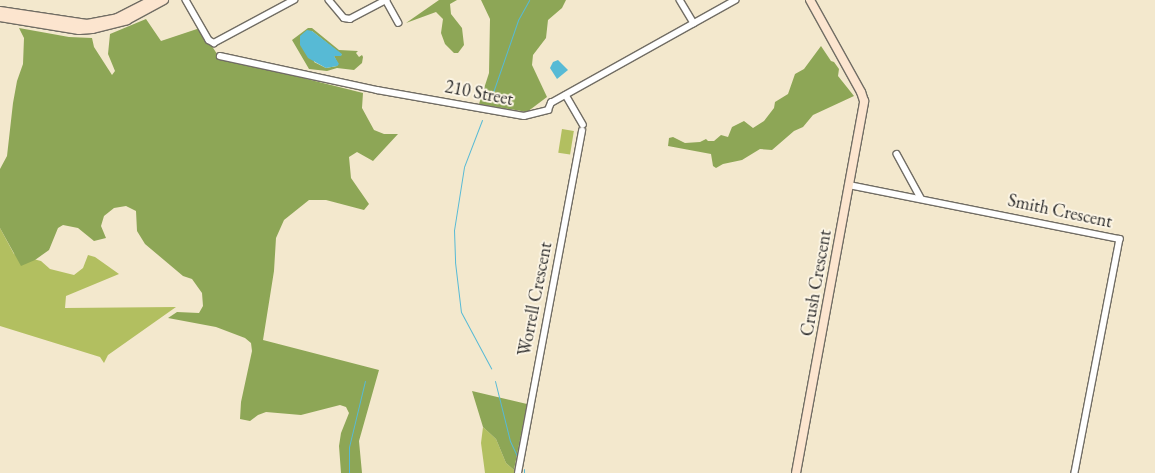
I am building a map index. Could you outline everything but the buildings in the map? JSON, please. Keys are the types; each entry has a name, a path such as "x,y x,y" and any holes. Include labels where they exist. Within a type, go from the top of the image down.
{"main road":[{"path":"0,11 88,24 127,14 152,0"},
{"path":"0,17 79,30 92,30 127,20 164,0"},
{"name":"Crush Crescent","path":"796,473 864,98 810,0"}],"street":[{"path":"186,0 209,40 214,43 294,0"},
{"path":"330,0 343,17 348,19 354,18 386,0 399,23"},
{"path":"680,0 694,23"},
{"name":"210 Street","path":"220,56 376,90 520,116 548,110 551,104 566,95 735,0"},
{"name":"Worrell Crescent","path":"518,473 583,128 566,95"},
{"path":"897,154 922,198"},
{"name":"Smith Crescent","path":"849,185 922,198 1120,239 1075,473"}],"green space":[{"path":"439,0 457,0 450,4 451,14 462,28 464,45 458,53 454,53 445,44 441,33 443,19 436,12 406,23"},
{"path":"481,0 566,0 562,8 548,20 546,38 533,55 532,65 547,97 527,112 479,104 489,73 490,19"},
{"path":"146,19 161,41 200,28 219,57 363,93 362,108 374,130 384,134 398,134 373,161 357,152 349,157 351,178 369,204 364,210 326,200 309,200 284,220 276,238 274,271 263,340 379,370 359,441 362,473 341,473 339,446 341,433 349,413 346,407 340,405 301,415 266,412 250,421 240,419 241,402 252,351 251,343 245,338 216,327 168,318 177,312 199,313 203,306 202,293 192,279 183,276 145,244 137,231 136,211 126,206 114,208 104,216 101,226 106,238 94,241 78,228 63,225 58,228 49,250 35,260 21,266 0,228 0,169 7,156 13,103 17,81 23,64 24,38 19,28 69,37 92,38 94,47 112,75 115,71 108,54 110,34"},
{"path":"308,28 312,28 339,50 358,51 356,53 359,57 362,55 363,57 362,63 354,70 337,68 327,71 309,69 292,40","holes":["312,31 342,55 334,56 338,64 337,66 326,68 314,62"]},
{"path":"821,46 839,69 838,76 854,96 813,115 803,127 794,131 772,150 760,149 742,160 723,164 716,168 713,166 711,154 668,146 669,138 673,137 685,143 700,142 706,139 714,141 721,135 728,137 732,127 744,121 753,128 764,121 774,108 775,102 788,94 795,74 804,69"},
{"path":"562,129 574,131 570,155 558,153"},
{"path":"0,228 14,254 41,261 50,269 74,275 83,268 88,255 95,257 119,274 66,296 65,308 176,307 108,355 104,363 100,357 0,326"},
{"path":"472,391 527,404 514,470 506,463 496,439 483,427"},
{"path":"483,427 496,439 506,463 514,470 514,473 485,473 481,443"}],"water":[{"path":"307,30 312,31 342,54 341,56 334,56 339,64 337,66 326,68 308,58 300,45 300,36"},
{"path":"558,60 568,70 557,79 550,68 553,62"}],"waterway":[{"path":"490,101 518,20 529,0"},
{"path":"482,120 464,167 454,230 455,262 461,312 491,368"},
{"path":"349,473 349,447 365,381"},
{"path":"495,381 510,441 517,456"}]}
